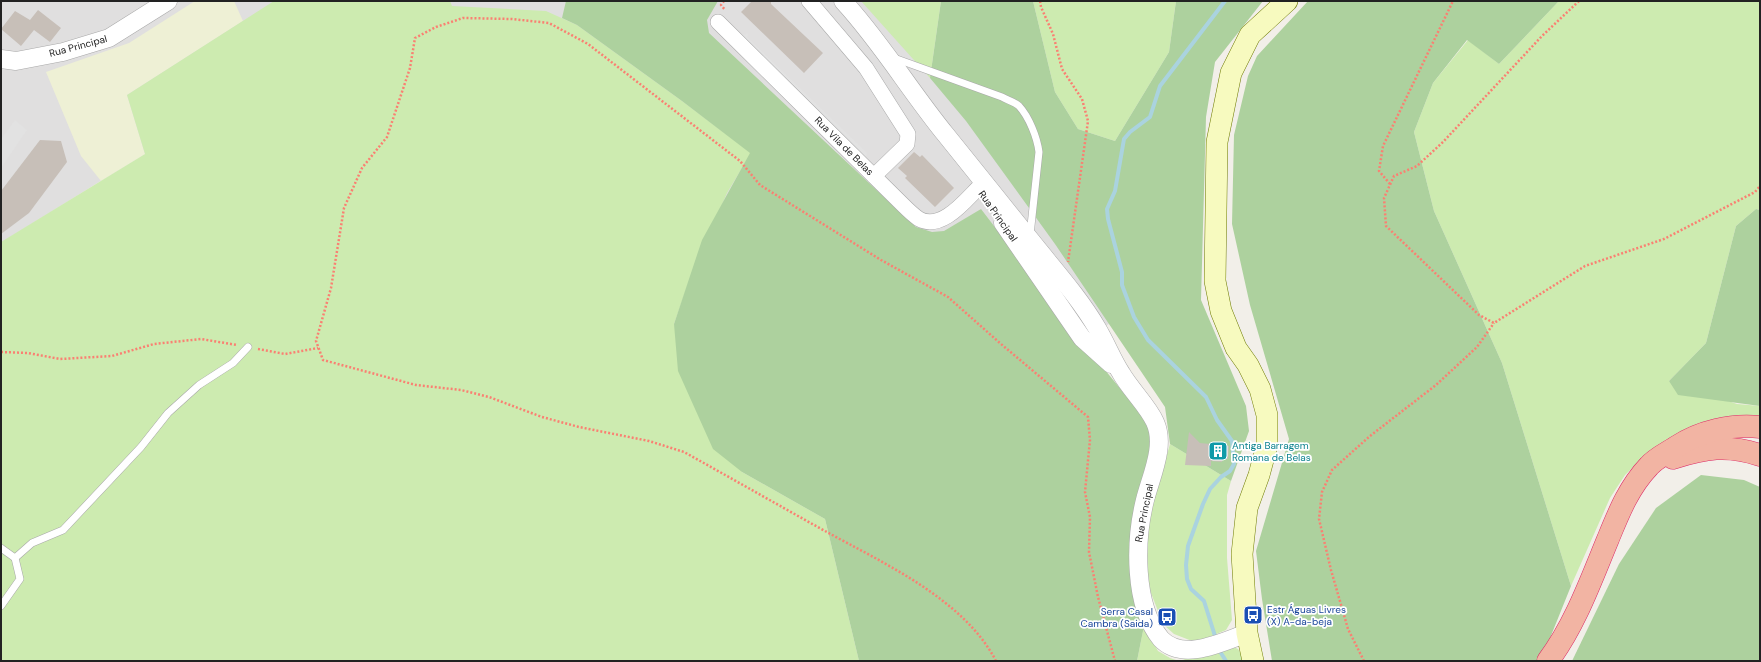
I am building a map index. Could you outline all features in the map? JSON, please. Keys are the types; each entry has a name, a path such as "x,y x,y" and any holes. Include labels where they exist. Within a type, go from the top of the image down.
{"highway":[{"path":"1548,661 1561,644 1584,596 1624,498 1650,464 1688,439 1716,429 1750,426 1760,427"},
{"path":"1650,464 1689,453 1721,447 1748,451 1760,455"}],"main road":[{"path":"1253,661 1247,633 1242,554 1247,508 1259,475 1267,445 1267,415 1260,389 1248,365 1236,348 1221,312 1215,280 1217,142 1231,73 1250,35 1286,1"}],"street":[{"name":"Rua Principal","path":"1,59 16,61 63,52 109,38 168,1"},
{"path":"809,1 866,68 908,134 907,144 874,176"},
{"name":"Rua Principal","path":"843,1 860,20 940,127 1065,283 1097,328 1121,374 1155,421 1159,434 1159,445 1139,528 1138,552 1139,583 1146,609 1155,630 1162,640 1170,646 1191,652 1202,650 1247,633"},
{"name":"Rua Vila de Belas","path":"718,22 919,219 932,223 948,216 978,188"},
{"name":"Rua Principal","path":"940,127 978,188 1082,338 1121,374"}],"lane":[{"path":"886,55 1002,97 1018,106 1035,134 1039,152 1029,239"},
{"path":"16,558 32,543 63,530 141,447 168,412 199,384 233,363 248,347"},
{"path":"1,548 16,558 20,579 1,606"}],"path":[{"path":"1040,1 1041,7 1053,34 1062,69 1082,99 1088,121 1065,283"},
{"path":"1390,184 1379,171 1383,146 1453,1"},
{"path":"1494,323 1473,310 1386,226 1384,198 1394,176 1417,166 1443,142 1542,36 1579,1"},
{"path":"996,661 991,652 966,621 922,585 684,452 649,441 579,427 542,417 489,397 461,390 416,385 343,367 323,360 316,341 331,288 344,208 362,168 387,137 410,68 415,38 436,27 463,18 512,19 549,23 588,44 740,161 760,185 881,260 948,298 1000,344 1088,417 1090,440 1085,492 1090,517 1089,552 1098,596 1115,661"},
{"path":"1364,661 1348,629 1331,570 1319,518 1322,492 1332,470 1370,436 1436,385 1477,347 1494,323 1585,266 1664,239 1755,192 1760,186"},
{"path":"1,352 28,353 60,358 112,356 154,344 201,339 285,354 318,348"}],"shaded area":[{"path":"1,1 882,1 1119,317 1056,360 282,68 1,243"},
{"path":"747,33 747,37 867,153 866,158 737,34 745,35"},
{"path":"15,120 27,130 1,168 1,139"}],"green space":[{"path":"195,1 234,1 243,21 127,95 145,154 101,181 81,156 46,72 129,43"},
{"path":"274,1 450,1 452,6 546,11 577,25 751,153 727,193 688,284 674,324 742,472 825,519 859,661 1,661 1,242 145,154 127,95"},
{"path":"566,1 718,1 707,20 709,33 916,227 932,232 944,231 981,209 1092,354 1145,419 1154,437 1136,512 1144,626 1137,661 859,661 825,519 742,472 713,449 678,371 674,324 702,240 750,153 682,101 577,25 562,18"},
{"path":"861,1 941,1 930,78"},
{"path":"941,1 1033,1 1055,92 1078,129 1115,141 1169,52 1176,1 1263,1 1215,62 1206,117 1201,300 1246,406 1249,431 1231,481 1170,444 1165,407 1055,244 966,121 930,78"},
{"path":"1033,1 1176,1 1169,52 1115,141 1078,129 1055,92"},
{"path":"1308,1 1559,1 1499,64 1467,40 1433,83 1414,132 1434,211 1502,363 1571,586 1544,653 1537,661 1272,661 1256,551 1289,439 1250,305 1232,224 1234,135 1248,76 1257,56"},
{"path":"1559,1 1760,1 1760,210 1756,209 1736,226 1706,343 1669,381 1737,404 1760,406 1760,421 1691,427 1673,436 1647,454 1625,475 1610,498 1571,586 1502,363 1434,211 1414,132 1433,83 1468,40 1499,64"},
{"path":"1756,209 1760,210 1760,406 1678,395 1669,381 1706,343 1736,226"},
{"path":"1170,444 1231,481 1227,495 1227,558 1232,620 1226,630 1202,640 1192,641 1174,634 1163,624 1151,593 1146,574 1146,528"},
{"path":"1701,475 1744,480 1760,487 1760,661 1572,661 1619,564 1656,508"},
{"path":"1144,626 1158,651 1179,661 1137,661"},
{"path":"1229,645 1238,649 1245,661 1179,661"}],"building":[{"path":"752,1 771,1 771,4 823,53 804,73 741,12"},
{"path":"38,10 61,28 50,42 34,30 21,46 1,29 15,11 30,20"},
{"path":"40,140 61,141 67,162 29,213 1,234 1,191"},
{"path":"914,152 920,157 922,155 954,188 935,207 905,178 907,176 898,168"},
{"path":"1189,432 1200,443 1229,446 1228,459 1222,459 1222,462 1211,461 1211,466 1185,465"}],"waterway":[{"path":"1215,636 1204,601 1191,589 1187,579 1186,565 1188,546 1210,489 1221,477 1230,471 1234,464 1232,441 1217,420 1206,397 1148,340 1134,317 1122,285 1122,272 1108,219 1107,209 1115,191 1124,139 1130,132 1150,117 1160,86 1225,1"},
{"path":"1221,653 1226,661"}],"place":[{"name":"Antiga Barragem Romana de Belas","path":"1218,451"},
{"name":"Estr Águas Livres (X) A-da-beja","path":"1253,615"},
{"name":"Serra Casal Cambra (Saida)","path":"1167,617"}]}
